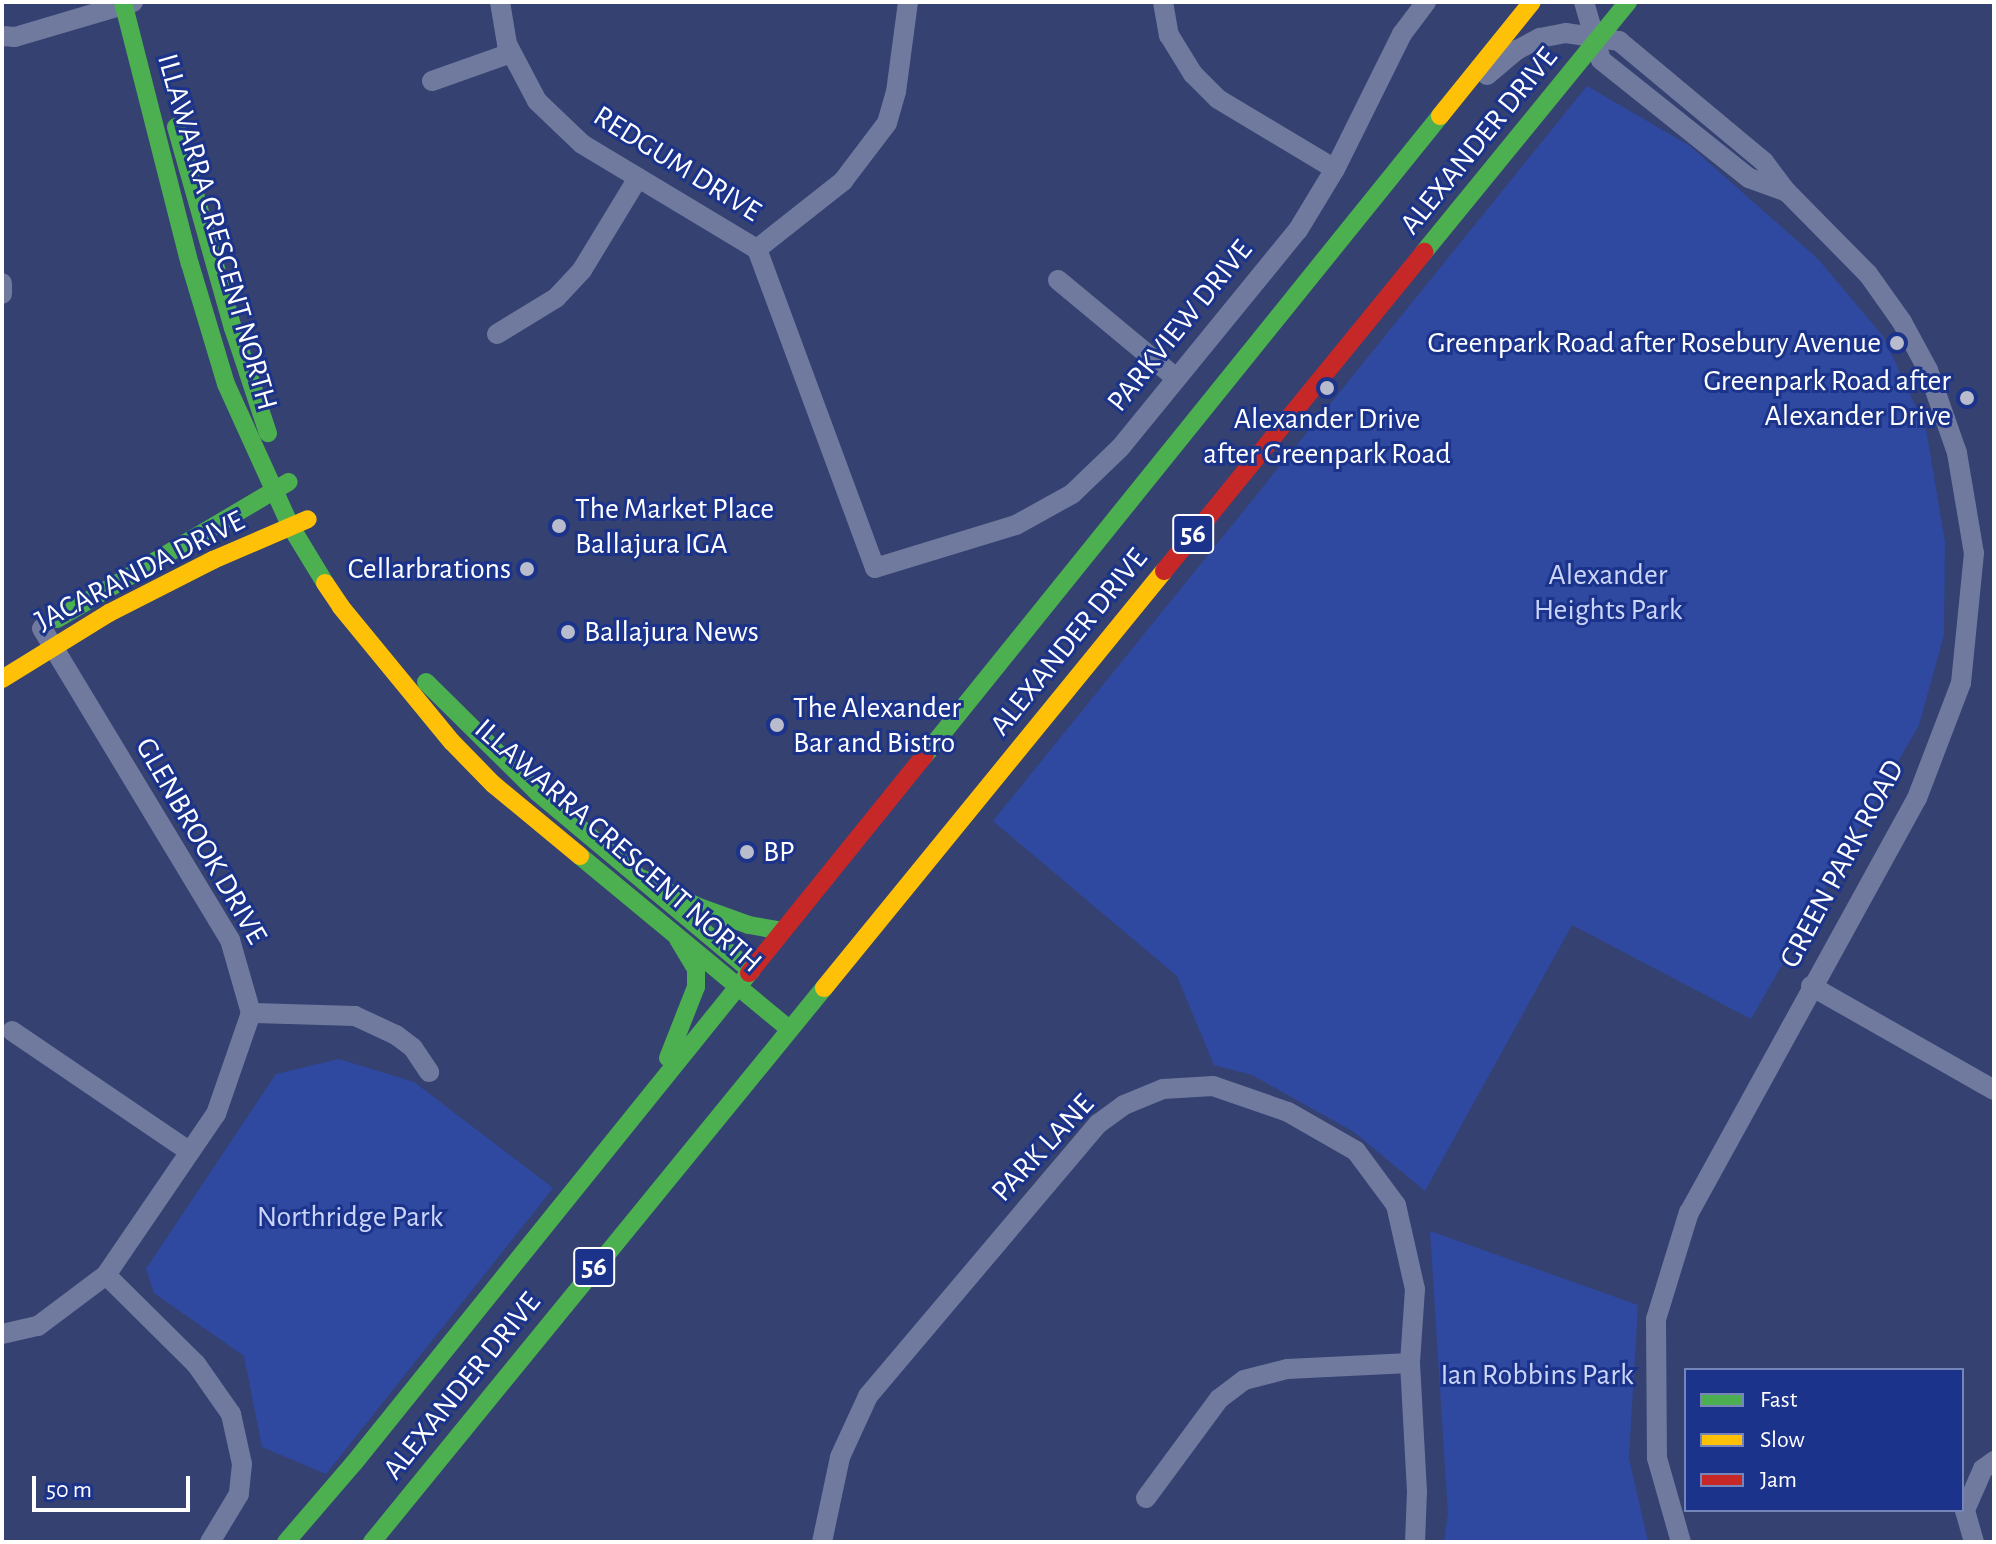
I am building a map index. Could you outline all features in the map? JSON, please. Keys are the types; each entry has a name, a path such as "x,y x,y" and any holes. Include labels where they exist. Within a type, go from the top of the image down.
{"main road":[{"name":"ALEXANDER DRIVE","path":"286,1542 655,1090 1532,2"},
{"name":"ALEXANDER DRIVE","path":"372,1542 788,1028 796,1007 1628,2"},
{"name":"ILLAWARRA CRESCENT NORTH","path":"130,3 168,102 281,486"},
{"name":"ILLAWARRA CRESCENT NORTH","path":"130,3 190,264 226,384 341,607 452,742 542,826 788,1028"},
{"name":"JACARANDA DRIVE","path":"2,679 47,636 281,486"},
{"name":"ILLAWARRA CRESCENT NORTH","path":"299,523 405,660 537,792 771,987"},
{"name":"JACARANDA DRIVE","path":"22,641 47,636 299,523"},
{"path":"643,879 699,907 749,925 782,931"},
{"path":"655,1090 696,987 696,969 678,939"}],"street":[{"name":"REDGUM DRIVE","path":"500,2 511,53 537,101 582,144 757,249 875,568"},
{"path":"757,249 843,181 887,123 896,92 908,2"},
{"path":"1163,2 1169,35 1201,82 1218,99 1335,169"},
{"name":"PARKVIEW DRIVE","path":"875,568 1016,525 1072,494 1120,448 1298,230 1335,169 1402,34 1426,2"},
{"path":"1584,2 1598,40"},
{"path":"2,36 15,37 130,3"},
{"name":"GREEN PARK ROAD","path":"1451,101 1517,50 1540,38 1566,33 1619,41 1764,162 1787,192 1868,274 1902,322 1928,370 1957,453 1984,553 1961,683 1917,798 1689,1212 1656,1319 1657,1458 1681,1542"},
{"path":"432,81 511,53"},
{"path":"497,334 556,298 582,270 638,178"},
{"path":"1058,280 1176,378"},
{"path":"2,283 2,294"},
{"name":"GLENBROOK DRIVE","path":"47,636 230,940 251,1013"},
{"path":"1811,986 1994,1090"},
{"path":"2,1334 38,1326 106,1275 216,1114 251,1013 355,1016 396,1035 413,1048 429,1072"},
{"path":"12,1031 190,1152"},
{"name":"PARK LANE","path":"822,1542 840,1457 868,1396 1098,1124 1124,1105 1163,1089 1213,1086 1288,1112 1356,1151 1396,1205 1415,1289 1410,1363 1417,1491 1415,1542"},
{"path":"106,1275 196,1364 231,1414 242,1464 239,1494 210,1542"},
{"path":"1146,1498 1219,1399 1244,1380 1287,1369 1410,1363"},
{"path":"1974,1542 1965,1510 1983,1469 1994,1461"}],"green space":[{"name":"Alexander Heights Park","path":"1587,86 1690,146 1818,259 1883,336 1926,429 1945,542 1944,635 1919,725 1751,1019 1572,925 1425,1191 1354,1132 1252,1075 1214,1065 1177,976 993,821"},
{"name":"Northridge Park","path":"339,1059 414,1082 553,1188 326,1474 262,1447 244,1356 154,1293 146,1269 276,1074"},
{"name":"Ian Robbins Park","path":"1430,1231 1638,1305 1629,1458 1648,1542 1444,1542 1448,1514"}],"traffic: fast":[{"path":"123,2 190,264 226,384 291,527 325,583"},
{"path":"1424,252 1628,2"},
{"path":"925,755 1440,116"},
{"path":"176,127 233,328 268,433"},
{"path":"57,619 289,482"},
{"path":"426,682 537,792 751,971"},
{"path":"580,856 788,1028"},
{"path":"643,879 699,907 749,925 782,931"},
{"path":"668,1058 696,987 696,969 678,939"},
{"path":"286,1542 354,1463 749,973"},
{"path":"372,1542 824,988"}],"traffic: slow":[{"path":"1440,116 1532,2"},
{"path":"2,679 109,613 213,560 308,519"},
{"path":"824,988 1164,571"},
{"path":"325,583 341,607 452,742 493,784 580,856"}],"traffic: jam":[{"path":"1164,571 1424,252"},
{"path":"749,973 925,755"}],"place":[{"name":"Greenpark Road after Rosebury Avenue","path":"1897,343"},
{"name":"Alexander Drive after Greenpark Road","path":"1327,388"},
{"name":"Greenpark Road after Alexander Drive","path":"1967,398"},
{"name":"The Market Place Ballajura IGA","path":"559,526"},
{"name":"Cellarbrations","path":"527,569"},
{"name":"Ballajura News","path":"568,632"},
{"name":"The Alexander Bar and Bistro","path":"777,725"},
{"name":"BP","path":"747,852"}]}
